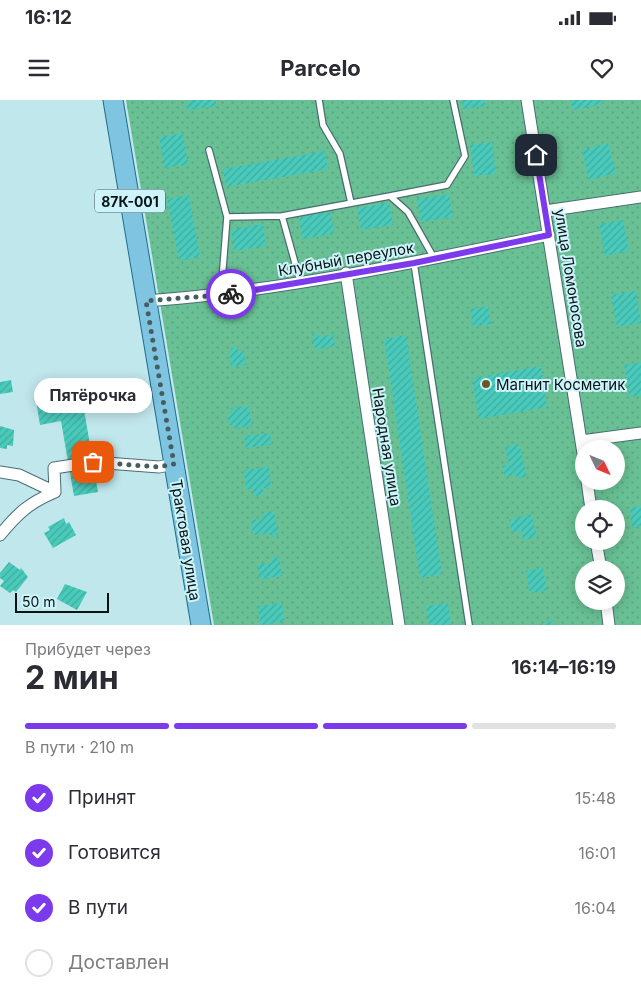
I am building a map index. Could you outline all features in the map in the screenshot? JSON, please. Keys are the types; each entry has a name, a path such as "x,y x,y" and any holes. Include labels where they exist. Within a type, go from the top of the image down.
{"main road":[{"name":"Трактовая улица","path":"113,100 146,301 166,466 200,625"}],"street":[{"name":"улица Ломоносова","path":"527,100 581,440"},
{"path":"545,211 641,197"},
{"name":"Клубный переулок","path":"146,301 220,296 346,273 414,263 549,235"},
{"name":"Народная улица","path":"346,273 398,625"},
{"path":"588,440 641,433"},
{"path":"55,492 54,468 93,462 166,466"},
{"path":"0,472 19,475 55,492"},
{"path":"0,535 16,515 33,501 55,492"},
{"path":"607,610 609,625"}],"lane":[{"path":"319,100 323,125 340,154 351,203"},
{"path":"227,217 282,216 447,185 466,156 453,100"},
{"path":"209,150 227,217 220,296"},
{"path":"390,196 408,212 434,258"},
{"path":"282,216 300,281"},
{"path":"414,263 469,625"}],"green space":[{"path":"126,100 641,100 641,625 214,625"}],"building":[{"path":"192,100 216,100 216,106 187,110 186,103 192,102"},
{"path":"462,100 485,100 485,106 463,109"},
{"path":"571,100 602,100 602,104 573,110"},
{"path":"183,133 188,165 164,168 159,137"},
{"path":"492,142 496,174 474,176 470,145"},
{"path":"608,143 616,173 589,180 582,150"},
{"path":"325,151 328,169 226,187 223,169"},
{"path":"449,194 453,217 421,222 417,199"},
{"path":"189,195 200,257 179,261 167,199"},
{"path":"389,203 393,225 361,230 357,208"},
{"path":"331,212 334,234 302,239 299,217"},
{"path":"623,220 629,251 605,256 599,224"},
{"path":"263,224 266,246 234,251 231,229"},
{"path":"636,291 641,323 617,327 611,295"},
{"path":"488,306 491,324 473,327 470,309"},
{"path":"318,333 319,337 333,334 335,346 315,350 312,334"},
{"path":"406,335 442,574 420,578 384,339"},
{"path":"238,347 238,351 244,351 246,365 231,367 229,351 232,351 231,348"},
{"path":"641,362 641,395 630,397 624,365"},
{"path":"541,366 547,407 479,419 472,378"},
{"path":"11,380 13,392 0,394 0,382"},
{"path":"81,392 98,492 74,496 61,421 40,425 36,400"},
{"path":"249,406 252,426 233,428 233,425 229,425 227,415 232,415 231,408"},
{"path":"0,426 14,430 13,446 7,445 7,449 0,448"},
{"path":"270,433 271,445 246,448 244,436"},
{"path":"519,444 527,476 517,479 516,474 505,477 502,466 509,464 505,447"},
{"path":"269,467 271,488 263,488 264,495 254,496 253,489 246,489 244,470"},
{"path":"641,506 641,526 632,527 630,508"},
{"path":"274,511 278,535 270,537 270,533 253,535 251,520 263,519 262,513"},
{"path":"531,514 537,537 523,540 521,530 512,533 509,520"},
{"path":"64,518 66,524 69,522 76,535 53,548 44,533 50,530 48,527"},
{"path":"279,557 282,576 259,579 258,564 271,563 270,558"},
{"path":"9,562 20,570 21,568 28,577 16,592 13,590 10,593 0,586 4,581 0,578 0,573"},
{"path":"543,568 547,590 530,593 526,571"},
{"path":"65,584 87,592 77,610 57,599"},
{"path":"282,603 284,622 260,625 258,606"},
{"path":"448,603 451,625 429,625 426,606"},
{"path":"554,621 554,625 540,625 540,624"}],"way so far":[{"path":"93,462 159,467 174,464 146,301 231,294"}],"place":[{"name":"Магнит Косметик","path":"486,384"},
{"name":"Пятёрочка","path":"93,462"}],"route":[{"path":"231,294 414,263 549,235 536,155"}]}
